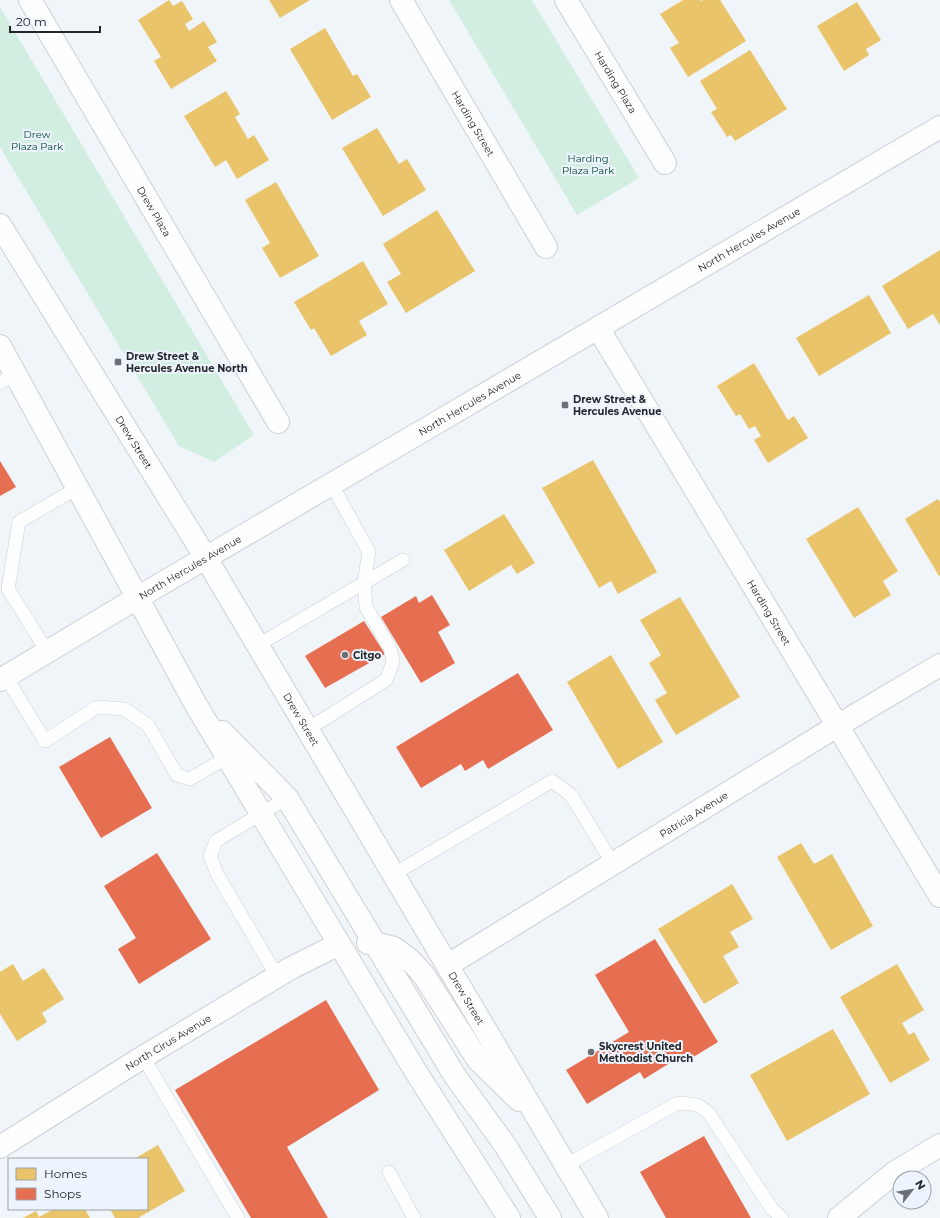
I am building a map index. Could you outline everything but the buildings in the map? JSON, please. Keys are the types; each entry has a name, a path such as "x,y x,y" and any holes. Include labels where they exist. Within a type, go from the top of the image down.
{"street":[{"name":"Drew Plaza","path":"30,0 278,422"},
{"name":"Harding Street","path":"401,0 546,247"},
{"name":"Harding Plaza","path":"566,0 665,163"},
{"name":"North Hercules Avenue","path":"3,679 47,651 332,485 940,126"},
{"name":"Drew Street","path":"0,225 206,558 597,1218"},
{"name":"Harding Street","path":"598,328 940,896"},
{"path":"0,346 8,379 77,488 196,706 234,753 287,798 456,1076 505,1145 550,1218"},
{"name":"Patricia Avenue","path":"448,965 837,726 940,665"},
{"path":"234,753 261,813 416,1072 509,1218"},
{"path":"339,944 374,943 394,948 409,959 423,974 478,1060 539,1119"},
{"name":"North Cirus Avenue","path":"0,1147 143,1057 277,976 339,944"},
{"path":"839,1218 894,1173 940,1145"}],"lane":[{"path":"308,729 386,680 393,662 390,648 366,607 364,582 369,552 332,485"},
{"path":"47,651 8,589 18,522 77,488"},
{"path":"258,645 404,560"},
{"path":"3,679 45,741 97,707 124,709 148,725 177,775 190,779 234,753"},
{"path":"394,874 552,781 571,795 613,864"},
{"path":"277,976 217,874 210,856 216,842 287,798"},
{"path":"143,1057 238,1218"},
{"path":"566,1165 678,1103 701,1106 710,1115 772,1210 782,1218"},
{"path":"389,1172 414,1218"}],"green space":[{"name":"Harding Plaza Park","path":"449,0 532,0 639,178 577,215"},
{"name":"Drew Plaza Park","path":"0,7 254,435 214,462 179,446 0,147"}],"place":[{"name":"Drew Street & Hercules Avenue North","path":"118,362"},
{"name":"Drew Street & Hercules Avenue","path":"565,405"},
{"name":"Citgo","path":"345,655"},
{"name":"Skycrest United Methodist Church","path":"591,1052"}]}
